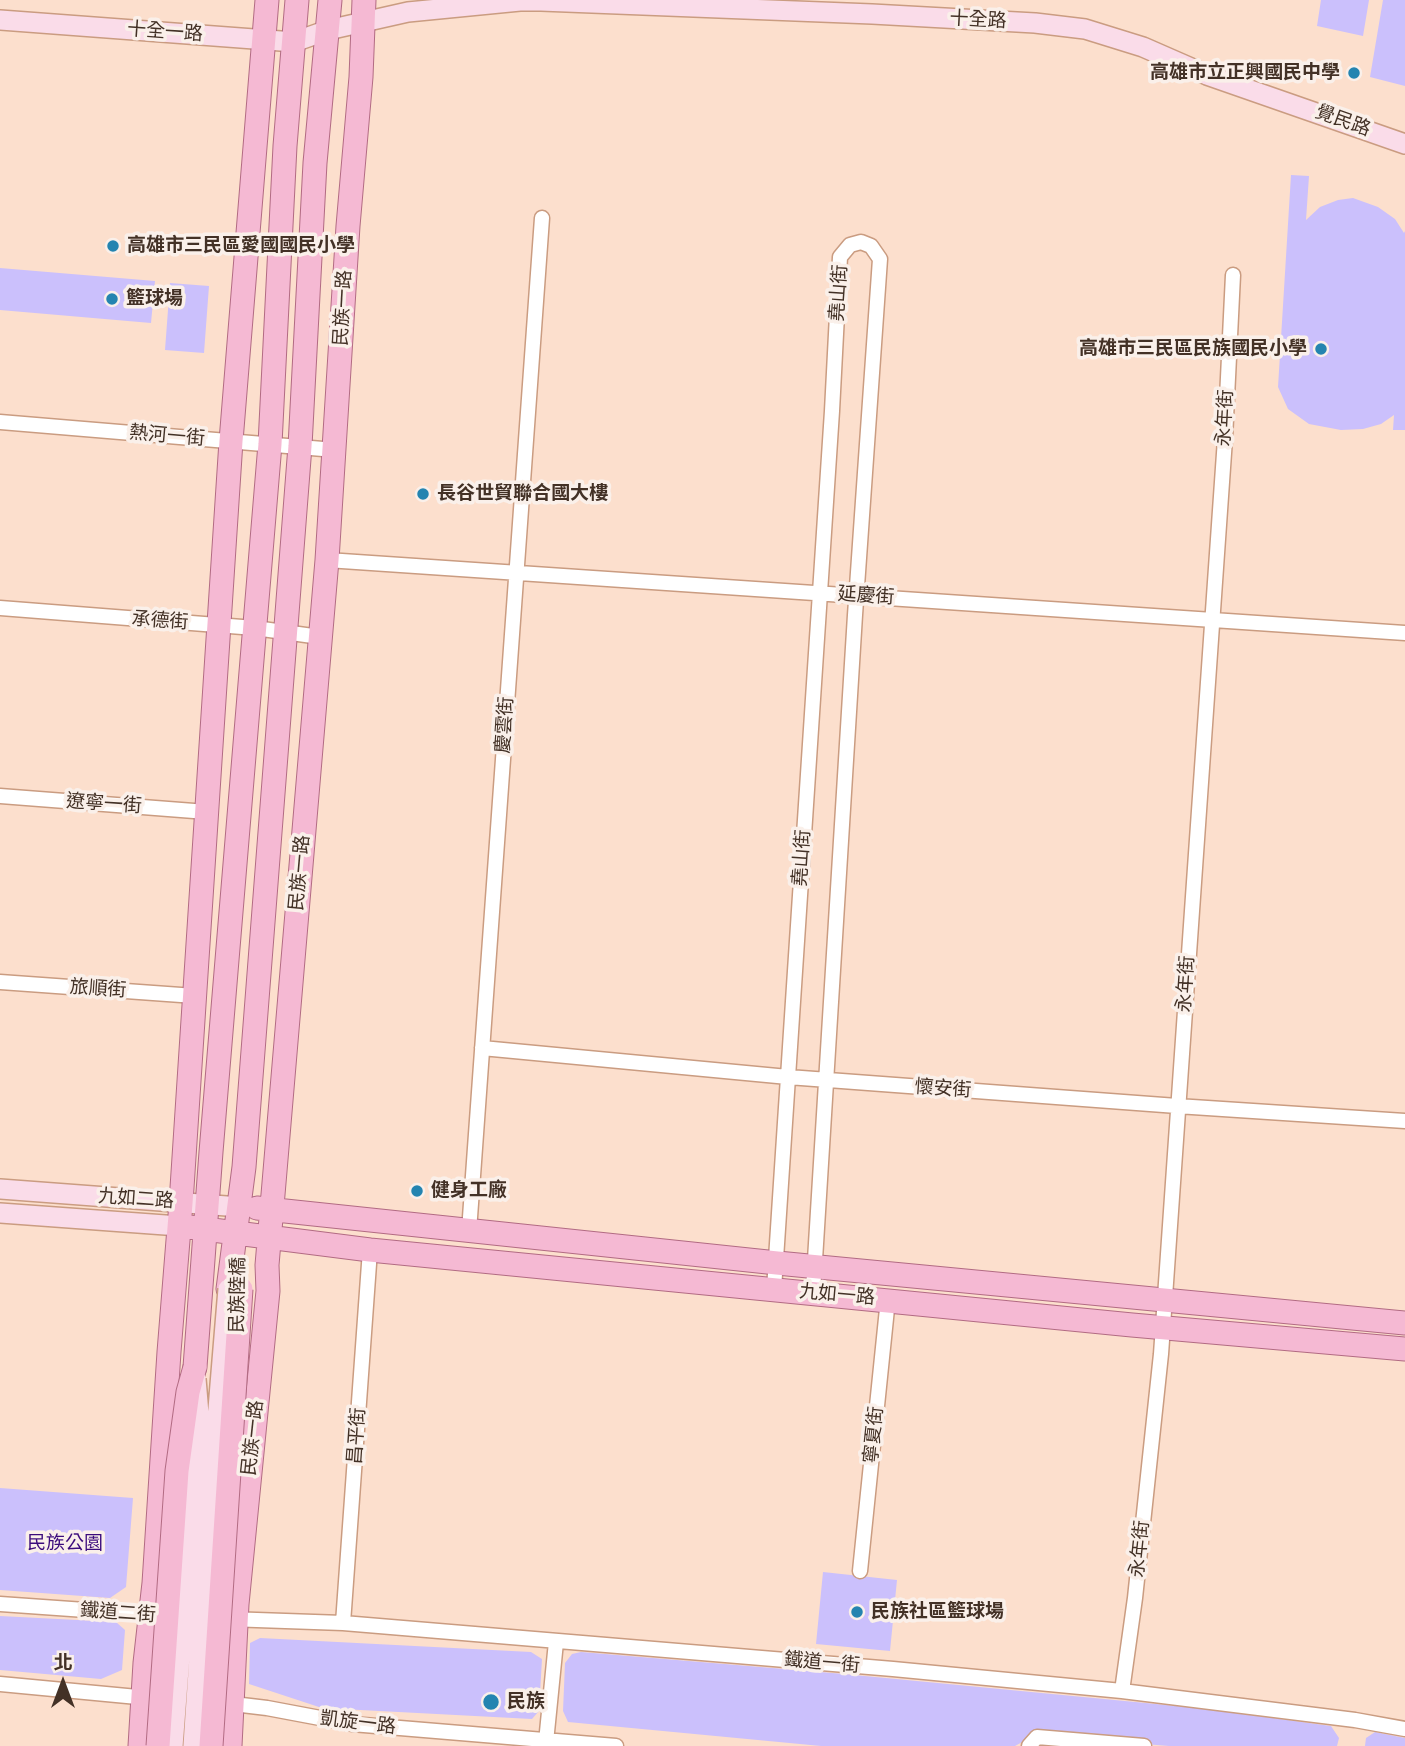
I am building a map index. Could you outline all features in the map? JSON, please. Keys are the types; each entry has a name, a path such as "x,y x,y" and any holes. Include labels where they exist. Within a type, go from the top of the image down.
{"main road":[{"path":"140,1746 181,1203 231,440 267,0"},
{"path":"205,1228 270,444 285,146 297,0"},
{"name":"民族一路","path":"237,1233 300,446 314,174 330,0"},
{"name":"民族一路","path":"230,1746 236,1620 268,1291 270,1238 327,560 363,11"},
{"name":"九如二路","path":"240,1207 273,1209"},
{"name":"九如一路","path":"273,1209 777,1263 1405,1323"},
{"name":"九如二路","path":"179,1226 270,1238"},
{"name":"民族陸橋","path":"158,1746 177,1471 188,1392 195,1367 205,1228"},
{"name":"民族陸橋","path":"211,1746 237,1233"},
{"name":"九如一路","path":"270,1238 370,1250 1405,1349"}],"street":[{"name":"十全路","path":"328,30 363,11 408,12 520,1 872,13 1035,23 1085,29 1143,47 1207,75 1281,99"},
{"name":"十全一路","path":"0,20 294,42 328,30"},
{"name":"覺民路","path":"1281,99 1405,144"},
{"name":"慶雲街","path":"469,1231 542,218"},
{"name":"堯山街","path":"774,1289 840,257 850,245 861,242 877,251 880,259 856,596 813,1292"},
{"name":"永年街","path":"1122,1692 1135,1598 1163,1327 1233,275"},
{"name":"熱河一街","path":"0,422 335,450"},
{"name":"延慶街","path":"327,560 1405,634"},
{"name":"承德街","path":"0,608 255,628 320,638"},
{"name":"遼寧一街","path":"0,796 207,812"},
{"name":"旅順街","path":"0,982 195,996"},
{"name":"懷安街","path":"482,1048 788,1077 1405,1121"},
{"name":"九如二路","path":"0,1189 240,1207"},
{"name":"九如二路","path":"0,1213 179,1226"},
{"name":"昌平街","path":"343,1623 370,1250"},
{"name":"民族陸橋","path":"193,1746 206,1553 235,1289"},
{"name":"寧夏街","path":"860,1571 888,1299"},
{"name":"民族陸橋","path":"173,1746 199,1415 195,1367"},
{"name":"鐵道二街","path":"0,1604 236,1620"},
{"name":"鐵道一街","path":"236,1620 343,1623 821,1663 1122,1692 1355,1720 1405,1730"},
{"path":"546,1742 556,1642"},
{"path":"0,1684 142,1697"},
{"name":"凱旋一路","path":"142,1697 232,1704 352,1724 616,1746"},
{"path":"1029,1746 1037,1737 1144,1746"}],"green space":[{"path":"1321,0 1369,0 1363,36 1317,26"},
{"path":"1383,0 1405,0 1405,86 1370,77"},
{"name":"高雄市三民區民族國民小學","path":"1291,175 1309,176 1306,220 1320,207 1353,198 1378,207 1395,219 1404,233 1405,231 1405,430 1393,430 1394,415 1381,424 1363,429 1341,430 1309,424 1288,409 1278,387"},
{"path":"0,268 155,281 151,323 0,310"},
{"name":"籃球場","path":"170,283 209,286 204,353 165,350"},
{"name":"民族公園","path":"0,1488 133,1498 126,1587 110,1598 0,1590"},
{"name":"民族社區籃球場","path":"823,1572 897,1580 890,1651 816,1644"},
{"path":"0,1616 116,1622 125,1630 122,1670 101,1679 0,1670"},
{"path":"260,1638 531,1652 542,1659 539,1711 532,1719 322,1708 249,1684 250,1643"},
{"path":"581,1652 1208,1709 1331,1726 1339,1738 1337,1746 1169,1746 1035,1735 1015,1746 821,1746 568,1722 563,1711 565,1663 572,1654"},
{"path":"1375,1732 1405,1738 1405,1746 1365,1746 1366,1738"}],"place":[{"name":"高雄市立正興國民中學","path":"1354,73"},
{"name":"高雄市三民區愛國國民小學","path":"113,246"},
{"name":"籃球場","path":"112,299"},
{"name":"高雄市三民區民族國民小學","path":"1321,349"},
{"name":"長谷世貿聯合國大樓","path":"423,494"},
{"name":"健身工廠","path":"417,1191"},
{"name":"民族社區籃球場","path":"857,1612"},
{"name":"民族","path":"491,1702"}]}
